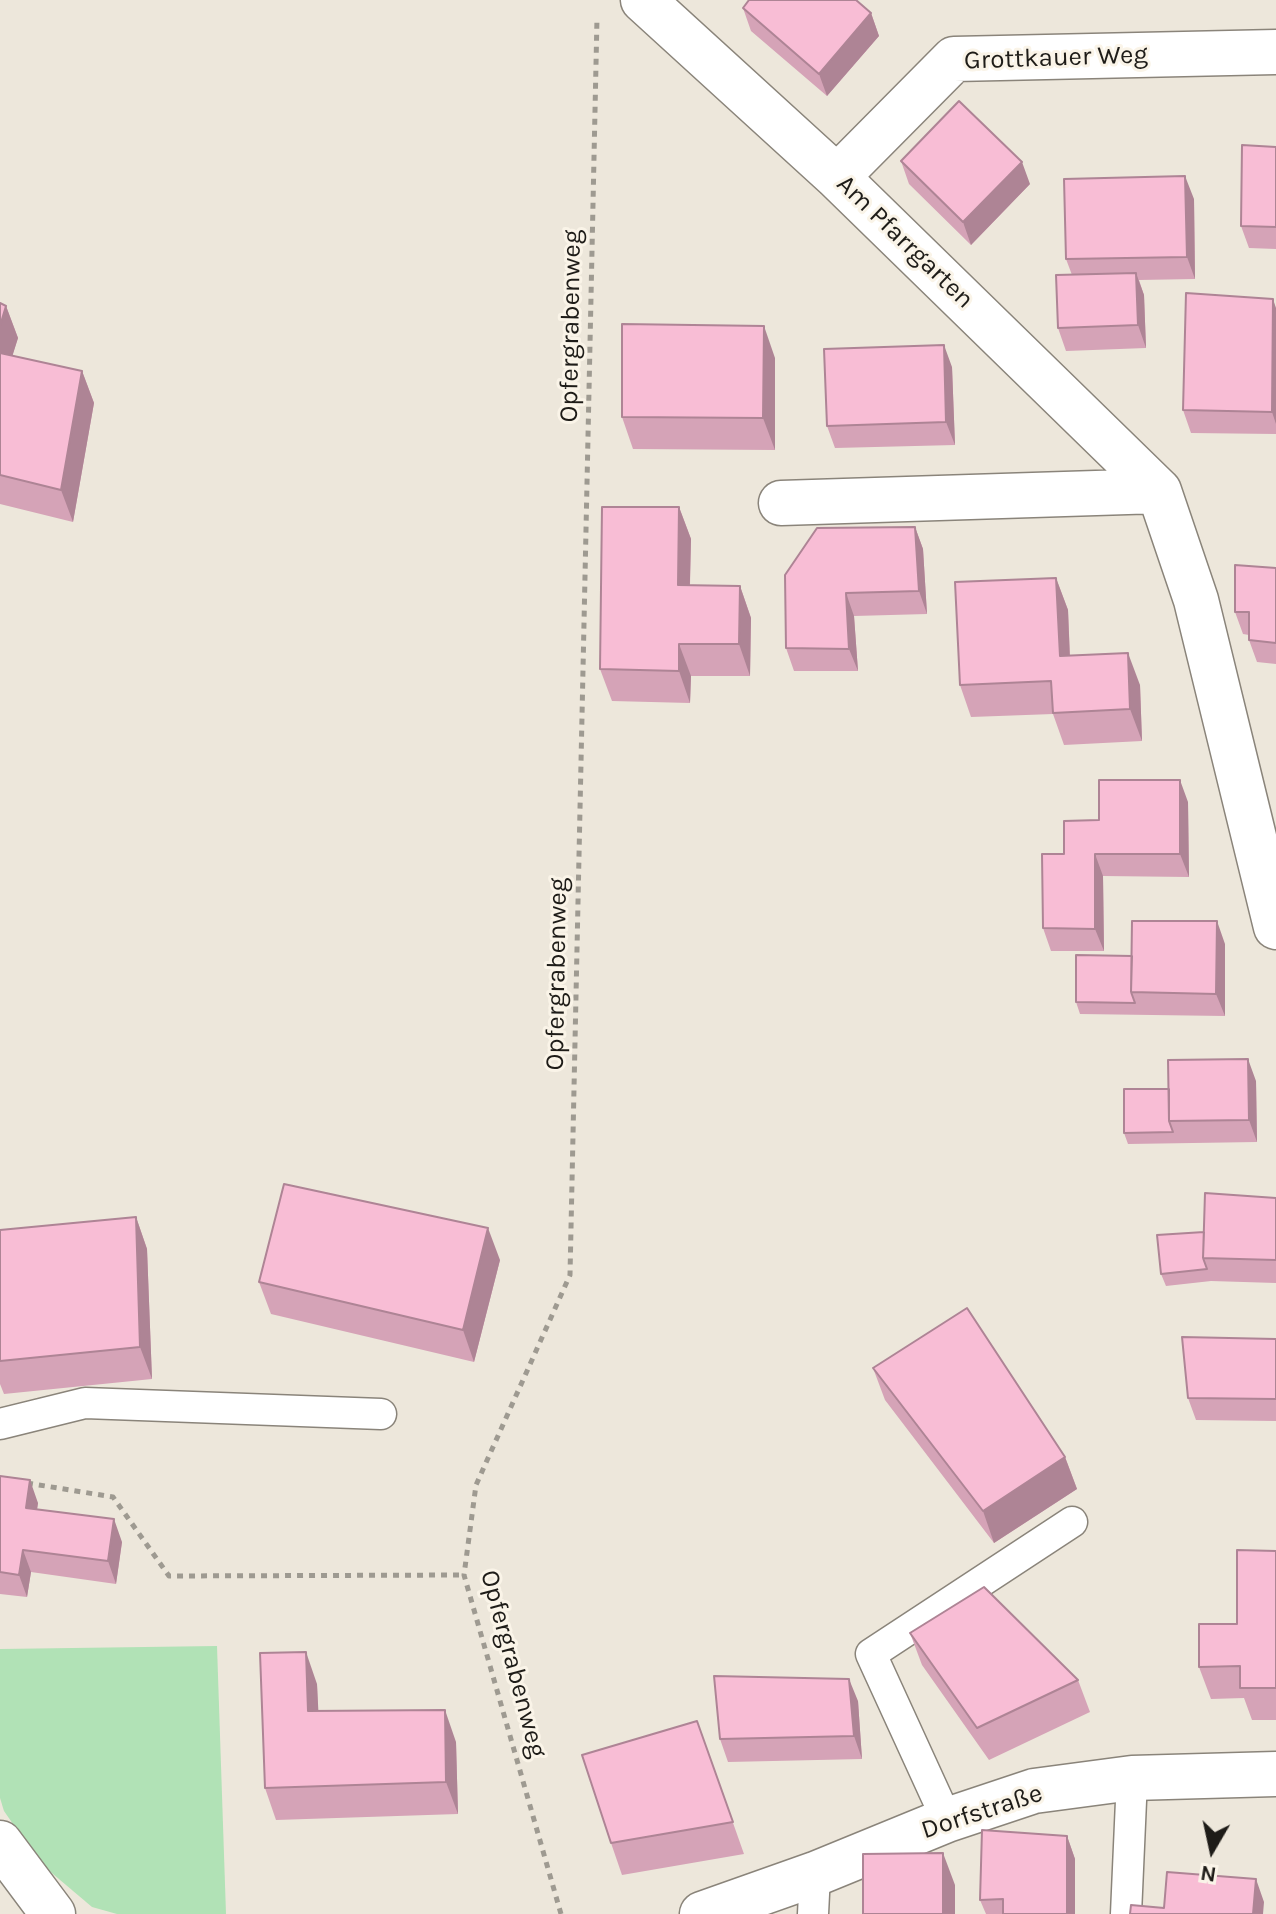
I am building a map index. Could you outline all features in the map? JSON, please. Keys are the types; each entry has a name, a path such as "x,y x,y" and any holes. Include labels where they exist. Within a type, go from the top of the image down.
{"street":[{"name":"Am Pfarrgarten","path":"643,0 837,177 1159,491 1196,600 1276,927"},
{"name":"Grottkauer Weg","path":"837,177 954,59 1276,52"},
{"path":"781,503 1159,491"},
{"name":"Dorfstraße","path":"702,1914 814,1894 947,1820 1034,1791 1132,1778 1276,1774"},
{"path":"0,1843 13,1881 53,1914"}],"lane":[{"path":"0,1424 85,1403 381,1414"},
{"path":"947,1820 871,1654 1072,1522"},
{"path":"1126,1914 1132,1778"}],"path":[{"name":"Opfergrabenweg","path":"561,1914 464,1575 476,1485 570,1275 597,16"},
{"path":"14,1481 113,1497 169,1576 464,1575"}],"green space":[{"path":"217,1646 226,1914 117,1914 92,1907 40,1863 4,1811 0,1798 0,1649"}],"building":[{"path":"749,0 856,0 871,13 819,74 743,8"},
{"path":"959,101 1022,162 963,222 901,161"},
{"path":"1242,145 1276,147 1276,227 1241,226"},
{"path":"1185,176 1187,257 1066,259 1064,179"},
{"path":"1136,273 1138,325 1058,328 1056,275"},
{"path":"1186,293 1273,299 1272,412 1183,410"},
{"path":"0,303 6,306 0,326"},
{"path":"622,324 764,326 763,418 622,417"},
{"path":"944,345 946,422 827,426 824,349"},
{"path":"0,353 82,371 61,490 0,475"},
{"path":"602,507 679,507 678,585 740,586 739,644 679,644 679,671 600,669"},
{"path":"915,527 919,591 846,593 849,649 786,648 785,575 817,528"},
{"path":"1235,565 1276,568 1276,643 1249,640 1249,612 1235,612"},
{"path":"1056,578 1060,656 1128,653 1130,709 1053,713 1051,681 960,685 955,582"},
{"path":"1099,780 1180,780 1180,854 1095,854 1095,929 1043,928 1042,854 1064,854 1064,821 1099,820"},
{"path":"1132,921 1217,921 1216,994 1131,992"},
{"path":"1076,955 1132,956 1131,992 1135,1003 1076,1002"},
{"path":"1248,1059 1249,1120 1169,1121 1168,1060"},
{"path":"1124,1089 1169,1089 1169,1121 1173,1132 1124,1133"},
{"path":"284,1184 488,1228 463,1330 259,1282"},
{"path":"1205,1193 1276,1198 1276,1260 1203,1258"},
{"path":"136,1217 140,1347 0,1361 0,1230"},
{"path":"1204,1232 1203,1258 1207,1269 1161,1274 1157,1235"},
{"path":"967,1308 1065,1457 983,1511 873,1368"},
{"path":"1182,1337 1276,1339 1276,1399 1188,1398"},
{"path":"0,1476 30,1480 26,1508 114,1519 108,1561 23,1550 19,1575 0,1572"},
{"path":"1237,1550 1276,1551 1276,1688 1240,1688 1240,1666 1199,1667 1199,1624 1237,1624"},
{"path":"984,1587 1078,1680 977,1728 910,1633"},
{"path":"306,1652 308,1711 445,1710 446,1782 265,1788 260,1653"},
{"path":"714,1676 849,1679 854,1736 720,1739"},
{"path":"697,1721 733,1822 611,1843 582,1755"},
{"path":"982,1830 1067,1836 1067,1914 1003,1914 1003,1899 980,1900"},
{"path":"943,1853 943,1914 863,1914 863,1854"},
{"path":"1167,1872 1256,1879 1253,1914 1130,1914 1131,1905 1164,1908"}]}
